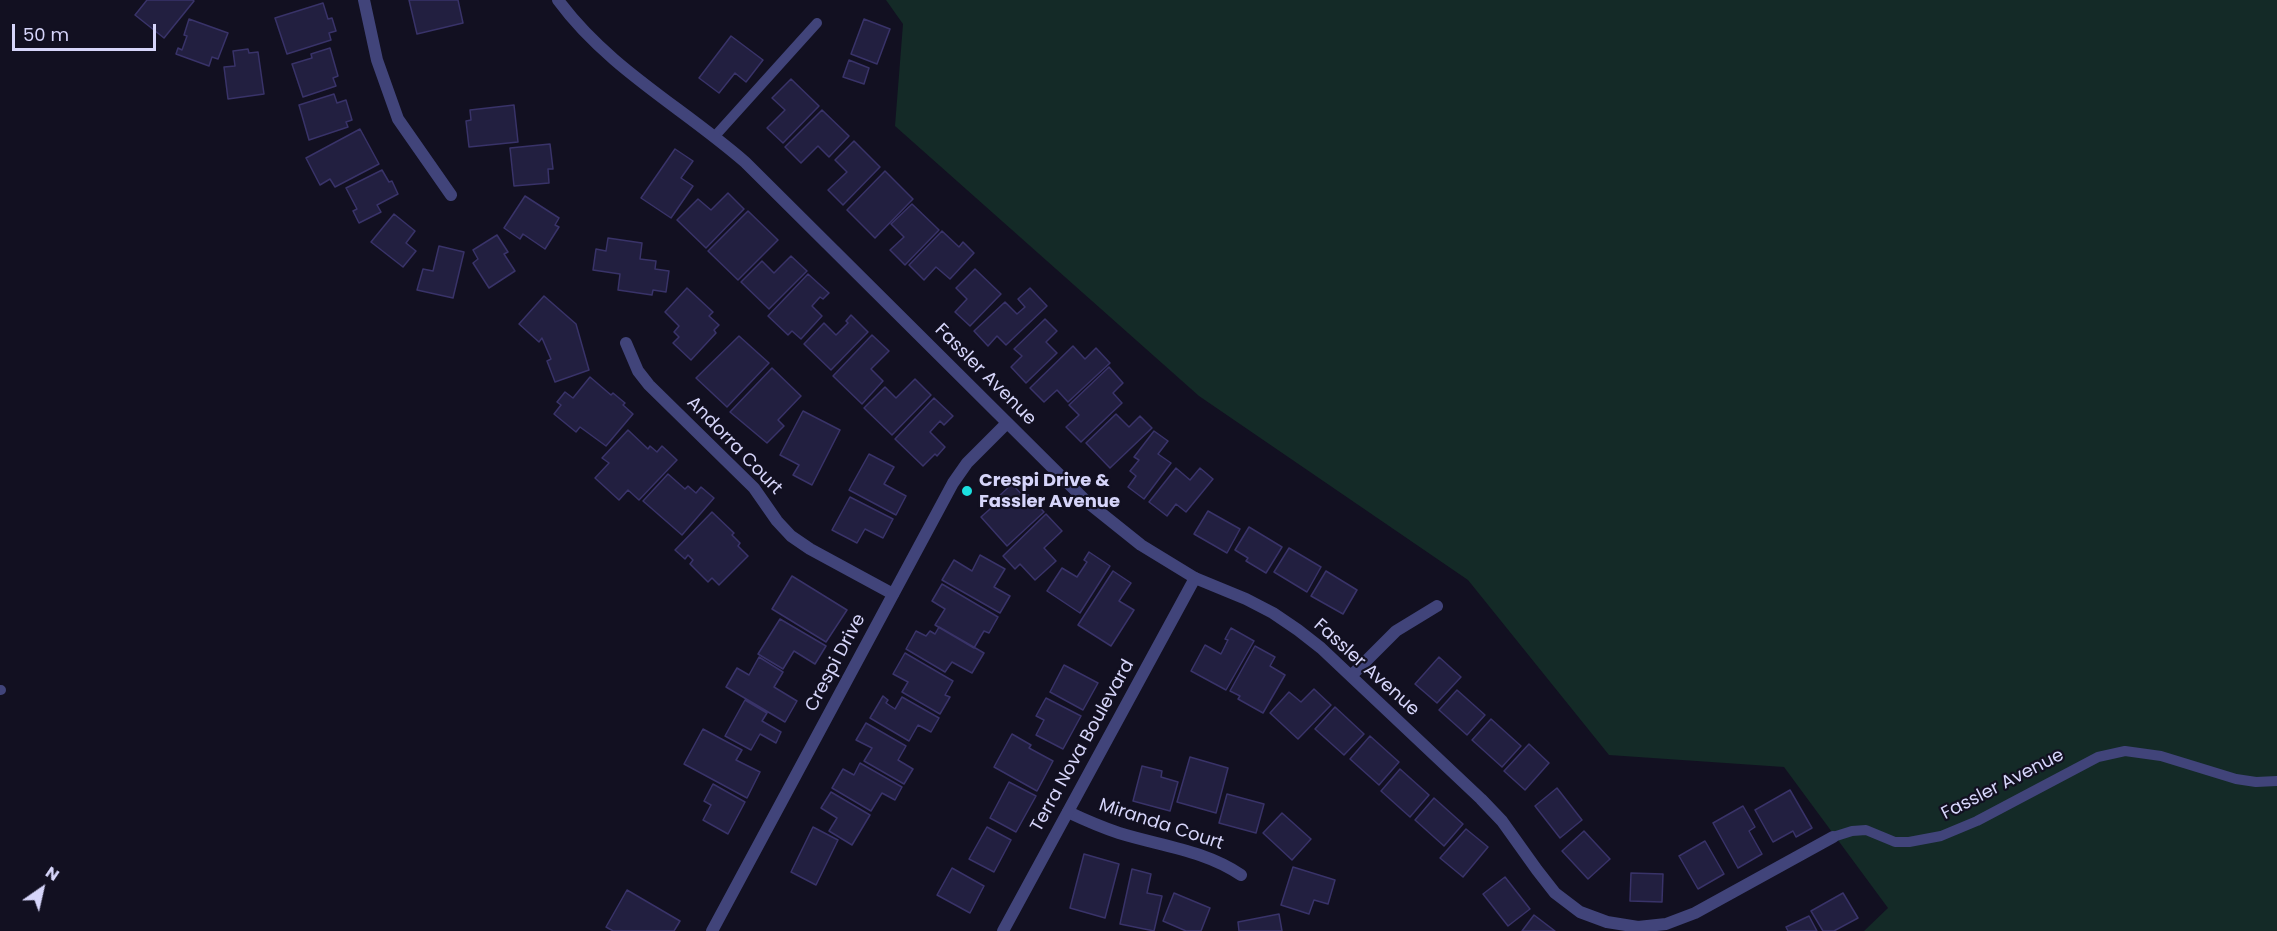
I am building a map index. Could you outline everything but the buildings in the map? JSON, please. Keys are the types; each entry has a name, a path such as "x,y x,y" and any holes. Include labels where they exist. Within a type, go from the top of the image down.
{"street":[{"path":"364,0 377,60 398,119 451,195"},
{"name":"Fassler Avenue","path":"558,0 588,37 618,66 715,136 745,162 1086,501 1114,526 1196,578 1273,613 1321,648 1495,813 1555,893 1580,912 1607,922 1638,927 1666,924 1695,913 1833,837"},
{"name":"Andorra Court","path":"626,343 638,371 649,385 754,488 777,521 792,536 810,549 893,594"},
{"name":"Crespi Drive","path":"712,931 953,483 967,463 1007,423"},
{"name":"Terra Nova Boulevard","path":"1003,931 1196,578"},
{"path":"1351,676 1396,631 1437,606"},
{"name":"Miranda Court","path":"1068,812 1120,833 1194,852 1227,866 1241,875"}],"lane":[{"path":"715,136 816,23"},
{"name":"Fassler Avenue","path":"1833,837 1852,831 1866,830 1895,842 1909,842 1941,836 1977,821 2098,757 2125,751 2162,756 2236,779 2256,782 2277,781"}],"green space":[{"path":"886,0 2277,0 2277,931 1864,931 1888,908 1784,767 1609,755 1468,580 1199,396 895,126 903,24"}],"place":[{"name":"Crespi Drive & Fassler Avenue","path":"967,491"}]}
